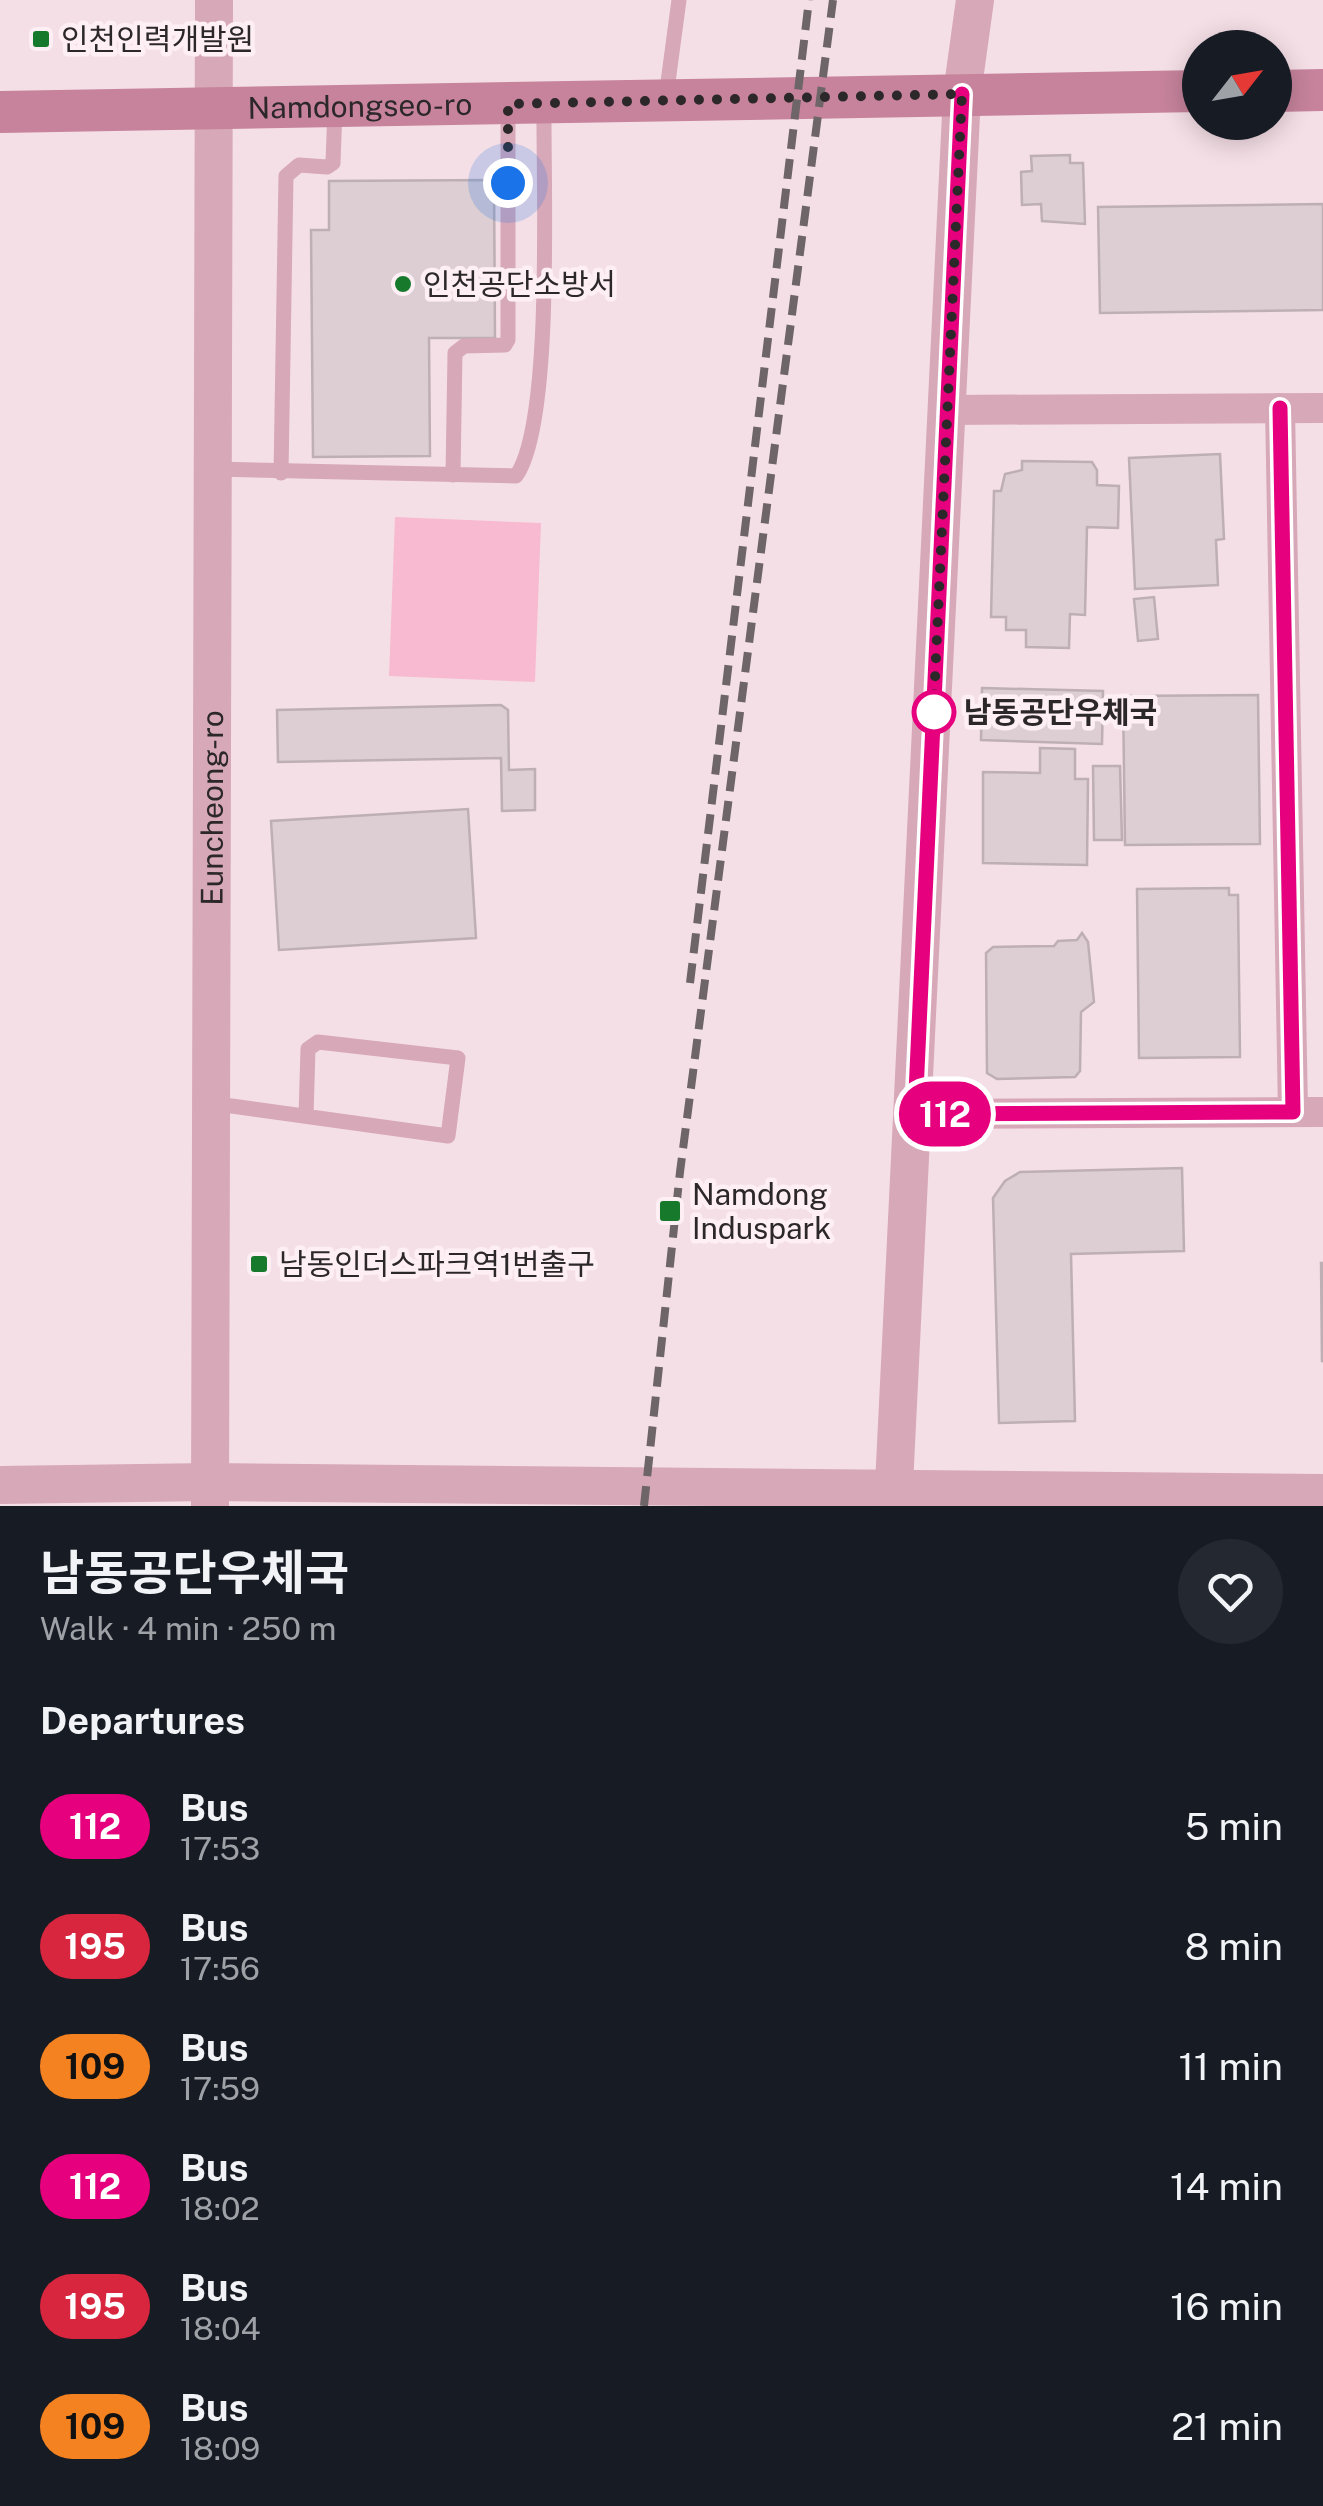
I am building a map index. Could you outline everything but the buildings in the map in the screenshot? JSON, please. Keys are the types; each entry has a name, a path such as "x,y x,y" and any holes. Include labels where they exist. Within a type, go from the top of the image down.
{"main road":[{"path":"1292,91 1323,90"},
{"name":"Namdongseo-ro","path":"0,112 1182,92"}],"street":[{"name":"Euncheong-ro","path":"209,1494 214,0"},
{"path":"894,1499 962,94 975,0"},
{"path":"915,1114 1308,1112 1280,408"},
{"path":"948,410 1323,408"},
{"path":"0,1485 209,1494 894,1499 1323,1493"}],"lane":[{"path":"666,100 679,0"},
{"path":"453,475 455,352 464,346 505,345 508,340 526,104"},
{"path":"213,470 516,476 528,460 542,351 526,104"},
{"path":"281,472 286,176 299,165 327,167 334,163 335,108"},
{"path":"210,1104 448,1136 458,1058 318,1042 308,1049 306,1116"}],"shaded area":[{"path":"0,0 1323,0 1323,1506 0,1506"},
{"path":"395,517 541,523 535,682 389,676"}],"railway":[{"path":"690,983 809,0"},
{"path":"644,1506 680,1172 833,0"}],"bus line":[{"name":"112","path":"962,94 915,1114 1293,1112 1280,408"}],"place":[{"name":"인천인력개발원","path":"41,39"},
{"name":"인천공단소방서","path":"403,284"},
{"name":"남동공단우체국","path":"934,712"},
{"name":"Namdong Induspark","path":"670,1211"},
{"name":"남동인더스파크역1번출구","path":"259,1264"}],"route":[{"path":"508,183 508,104 962,94 933,723 934,712"}]}
